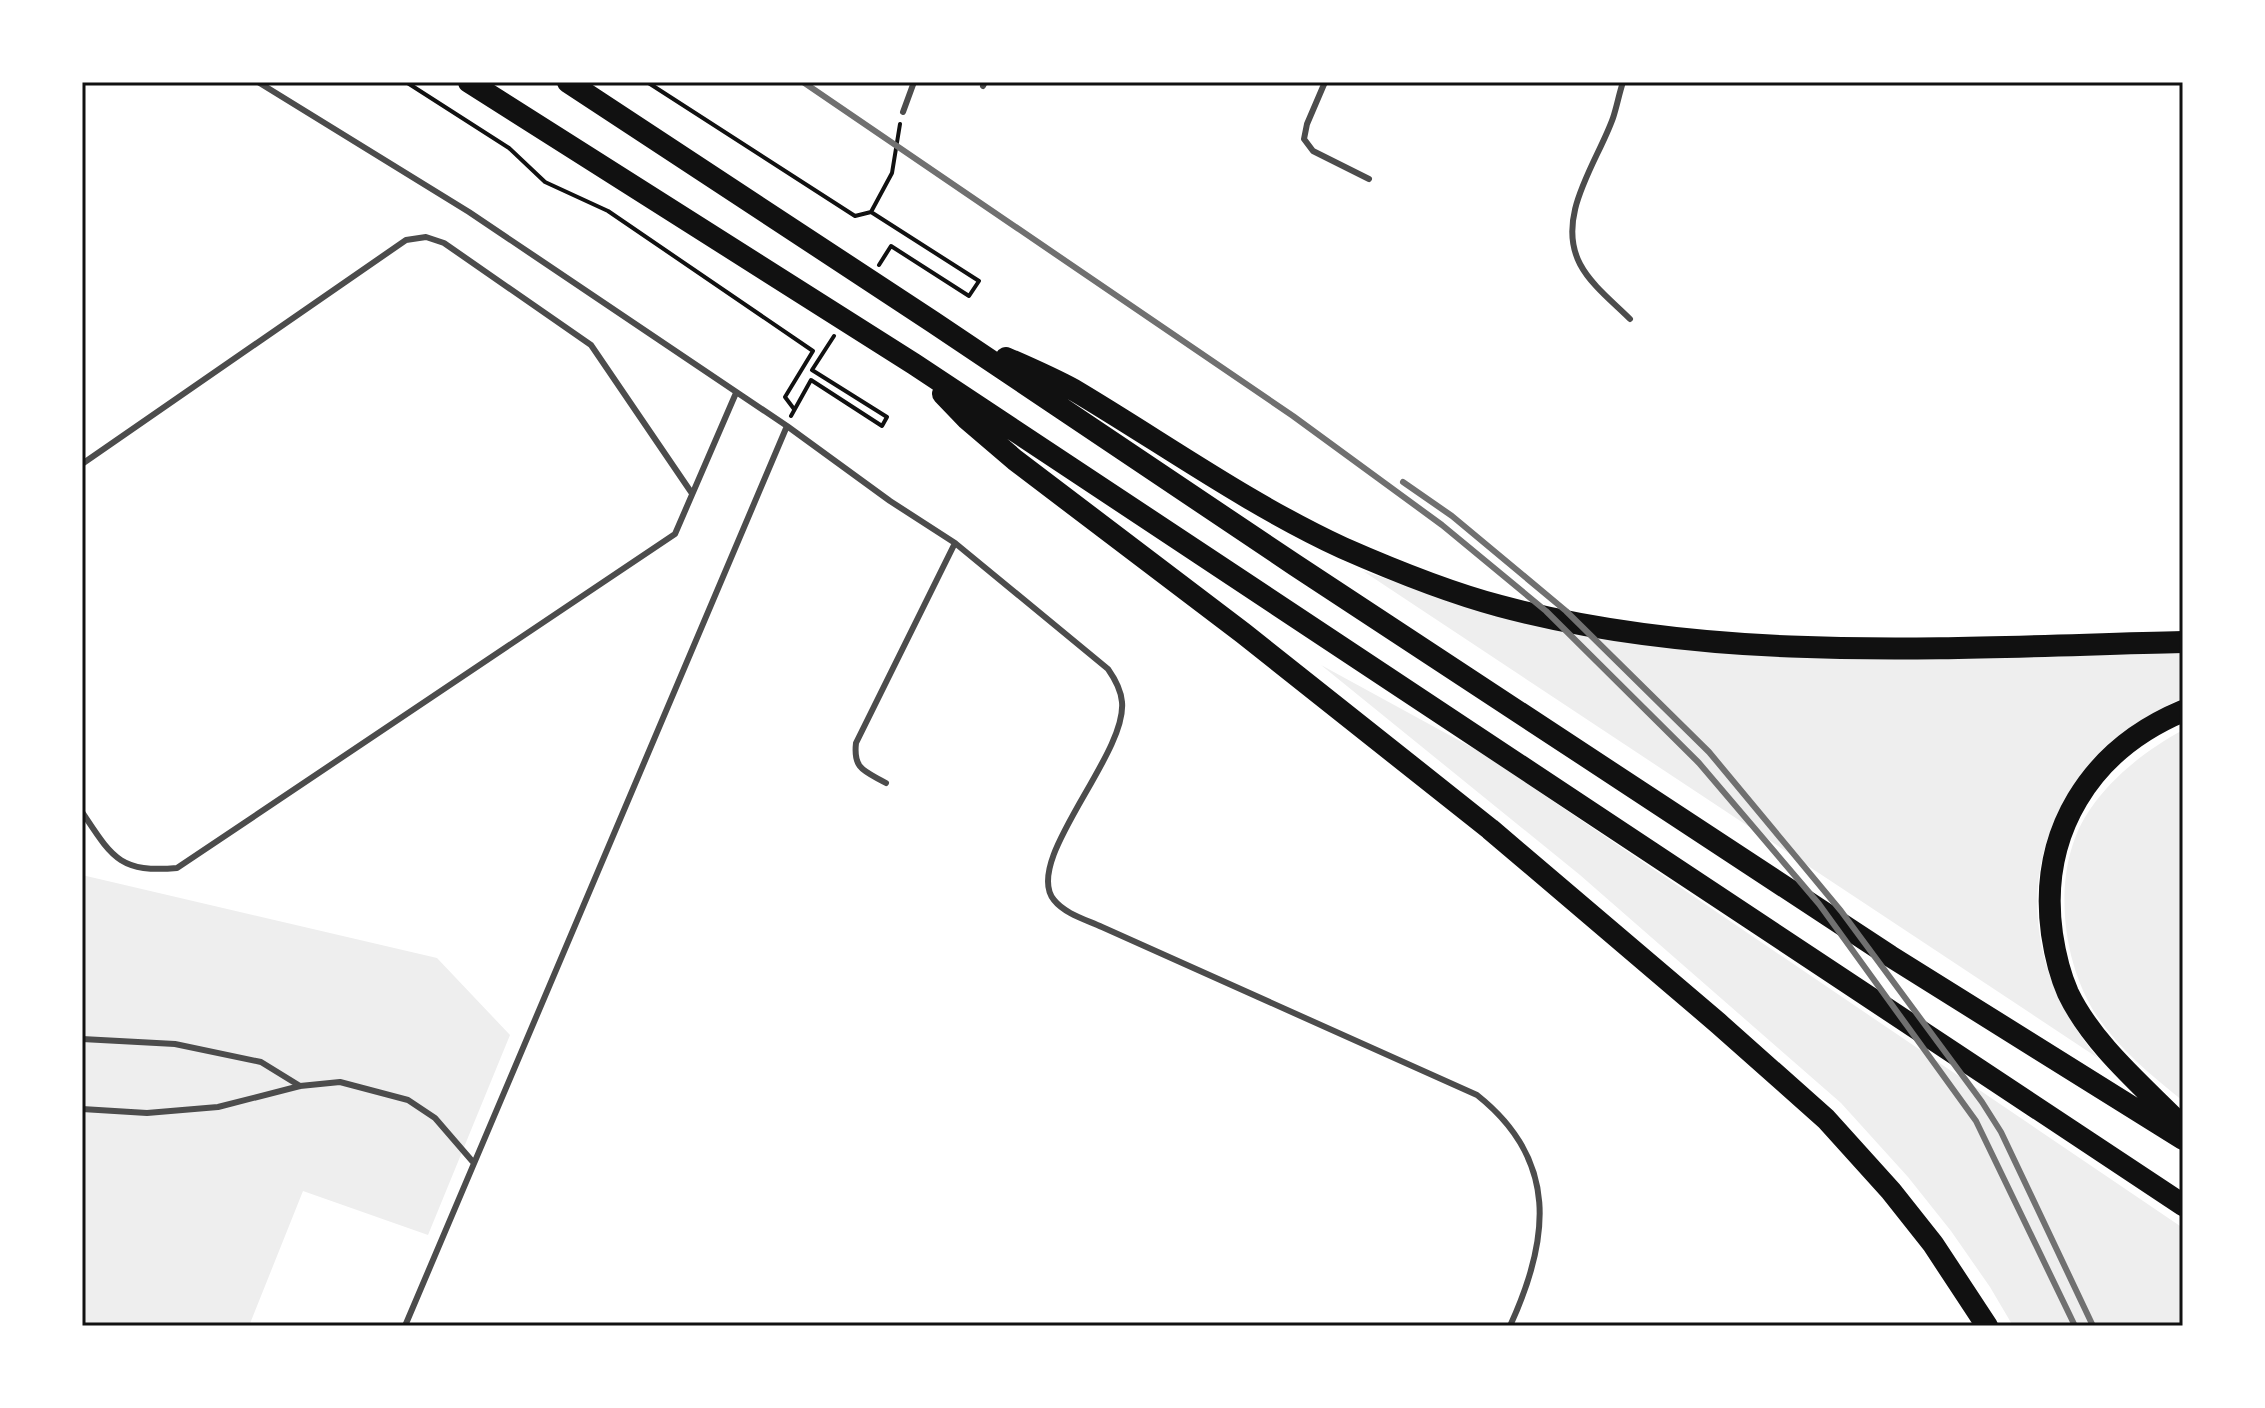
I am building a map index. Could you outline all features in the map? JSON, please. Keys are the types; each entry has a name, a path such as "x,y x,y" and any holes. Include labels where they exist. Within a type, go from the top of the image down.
{"highway":[{"path":"469,82 914,364 2183,1205"},
{"path":"568,82 1865,939 2183,1139"},
{"path":"933,322 1072,389 1295,524 1344,548 1499,606 1570,622 1651,634 1802,646 1861,649 2183,642"},
{"path":"914,364 967,419 1015,460 1231,623 1566,892 1826,1119 1891,1191 1933,1244 1987,1326"},
{"path":"2183,711 2131,740 2101,767 2078,798 2062,825 2054,852 2050,916 2063,977 2069,994 2086,1021 2108,1051 2183,1127"}],"lane":[{"path":"258,82 469,212 787,426 890,501 955,543 1108,669 1120,691 1122,713 1113,743 1055,849 1048,887 1053,899 1065,909 1102,927 1477,1095 1498,1112 1525,1149 1534,1171 1542,1222 1537,1255 1510,1326"},
{"path":"903,112 914,82"},
{"path":"1325,82 1304,139 1313,151 1369,179"},
{"path":"1623,82 1613,117 1576,204 1572,237 1577,256 1587,274 1630,319"},
{"path":"82,464 406,240 426,237 444,243 591,345 691,492"},
{"path":"82,812 110,854 127,865 156,870 177,868 675,534 736,393"},
{"path":"405,1326 787,426"},
{"path":"886,783 861,769 854,758 856,743 955,543"},
{"path":"82,1039 175,1044 261,1062 300,1086"},
{"path":"82,1109 147,1113 218,1107 300,1086 340,1082 408,1100 435,1118 473,1162"}],"path":[{"path":"406,82 509,148 545,182 608,211 813,351 785,397 794,409"},
{"path":"647,82 855,216 871,212 892,173 903,112"}],"shaded area":[{"path":"1363,571 1441,597 1573,633 2183,652 2183,698 2131,727 2090,764 2061,807 2043,855 2037,906 2044,957 2064,1009 2098,1058"},
{"path":"1321,665 1482,753 2183,1228 2183,1326 2013,1326 1951,1231 1908,1177 1841,1103 1580,875"},
{"path":"2183,730 2183,1101 2126,1051 2097,1016 2084,993 2068,941 2065,884 2069,857 2078,831 2091,808 2132,764"},
{"path":"82,875 437,958 510,1035 428,1235 303,1191 249,1326 82,1326"}],"railway":[{"path":"803,82 1293,416 1442,525 1546,611 1699,763 1819,904 1976,1121 2075,1326"},
{"path":"1403,482 1452,516 1566,611 1709,752 1841,911 2001,1132 2093,1326"}]}
